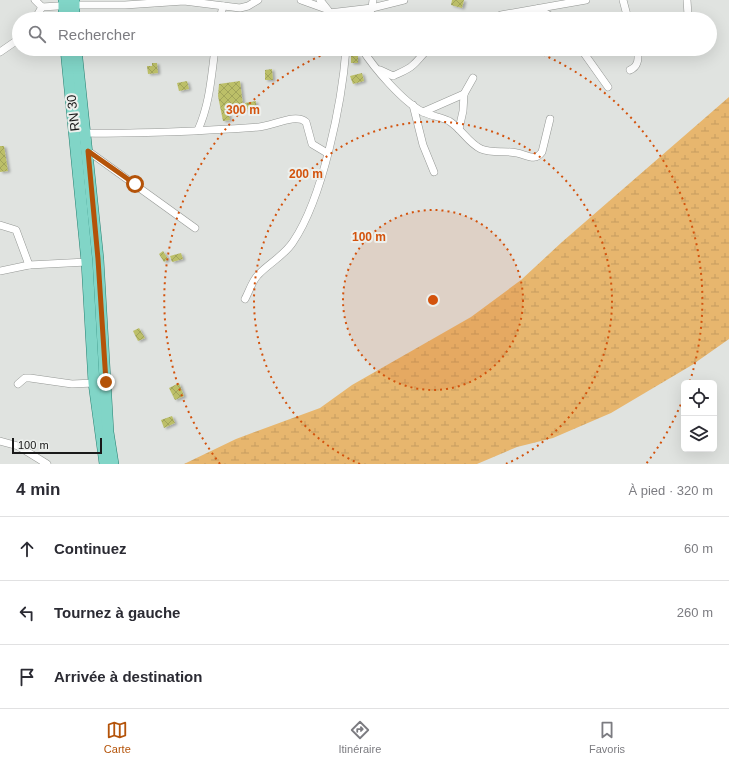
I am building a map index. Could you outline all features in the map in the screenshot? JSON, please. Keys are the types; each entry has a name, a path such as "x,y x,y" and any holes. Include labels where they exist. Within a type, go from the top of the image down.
{"main road":[{"name":"RN 30","path":"67,56 87,262 94,383 105,464"},
{"name":"RN 30","path":"77,56 88,151 98,259 108,432 113,464"}],"street":[{"path":"35,0 42,7"},
{"path":"42,7 69,3 125,5 184,1 223,6 233,3 248,6 258,0"},
{"path":"301,0 327,11 404,0"},
{"path":"320,0 327,11"},
{"path":"520,12 586,0"},
{"path":"623,0 626,12"},
{"path":"687,0 688,12"},
{"path":"222,12 223,6"},
{"path":"39,12 42,7"},
{"path":"538,9 543,12"},
{"path":"0,52 12,45"},
{"path":"198,130 206,113 210,97 215,56"},
{"path":"245,299 256,276 280,257 293,242 306,217 322,175 334,131 345,56"},
{"path":"368,56 392,85 414,105 423,112 449,122 459,129 472,143 481,149 494,152 516,153 535,158 542,152 550,119"},
{"path":"393,76 414,65 421,56"},
{"path":"586,56 608,87"},
{"path":"630,70 635,68 638,62 638,56"},
{"path":"378,69 393,76"},
{"path":"392,85 393,76"},
{"path":"459,129 464,111 464,94 473,78"},
{"path":"423,112 464,94"},
{"path":"414,105 423,145 434,172"},
{"path":"85,133 147,134 265,126 297,118 302,119 309,127 312,144 327,153"},
{"path":"88,151 195,228"},
{"path":"0,225 16,230 30,264"},
{"path":"0,271 30,264 87,262"},
{"path":"18,384 25,378 72,384 94,383"},
{"path":"0,441 18,446 47,464"}],"green space":[{"path":"729,97 729,339 692,365 611,413 553,438 517,447 477,464 184,464 236,439 320,408 352,385 471,317 521,280 562,242"}],"building":[{"path":"452,0 464,0 462,8 451,5"},
{"path":"351,56 358,56 358,63 351,63"},
{"path":"152,63 157,63 158,73 148,74 147,66 152,66"},
{"path":"272,69 273,80 265,80 265,70"},
{"path":"362,73 364,81 353,84 350,76"},
{"path":"187,81 189,89 179,91 177,83"},
{"path":"240,81 243,105 228,108 230,120 223,121 218,96 219,84"},
{"path":"256,101 256,108 244,110 245,103"},
{"path":"0,146 4,146 8,171 0,172"},
{"path":"163,251 168,259 164,262 159,254"},
{"path":"181,253 183,259 172,262 170,256"},
{"path":"139,328 145,338 138,341 133,331"},
{"path":"179,383 184,396 175,400 169,388"},
{"path":"172,416 175,423 164,428 161,420"}],"route":[{"path":"106,382 98,259 88,151 135,184"}]}
